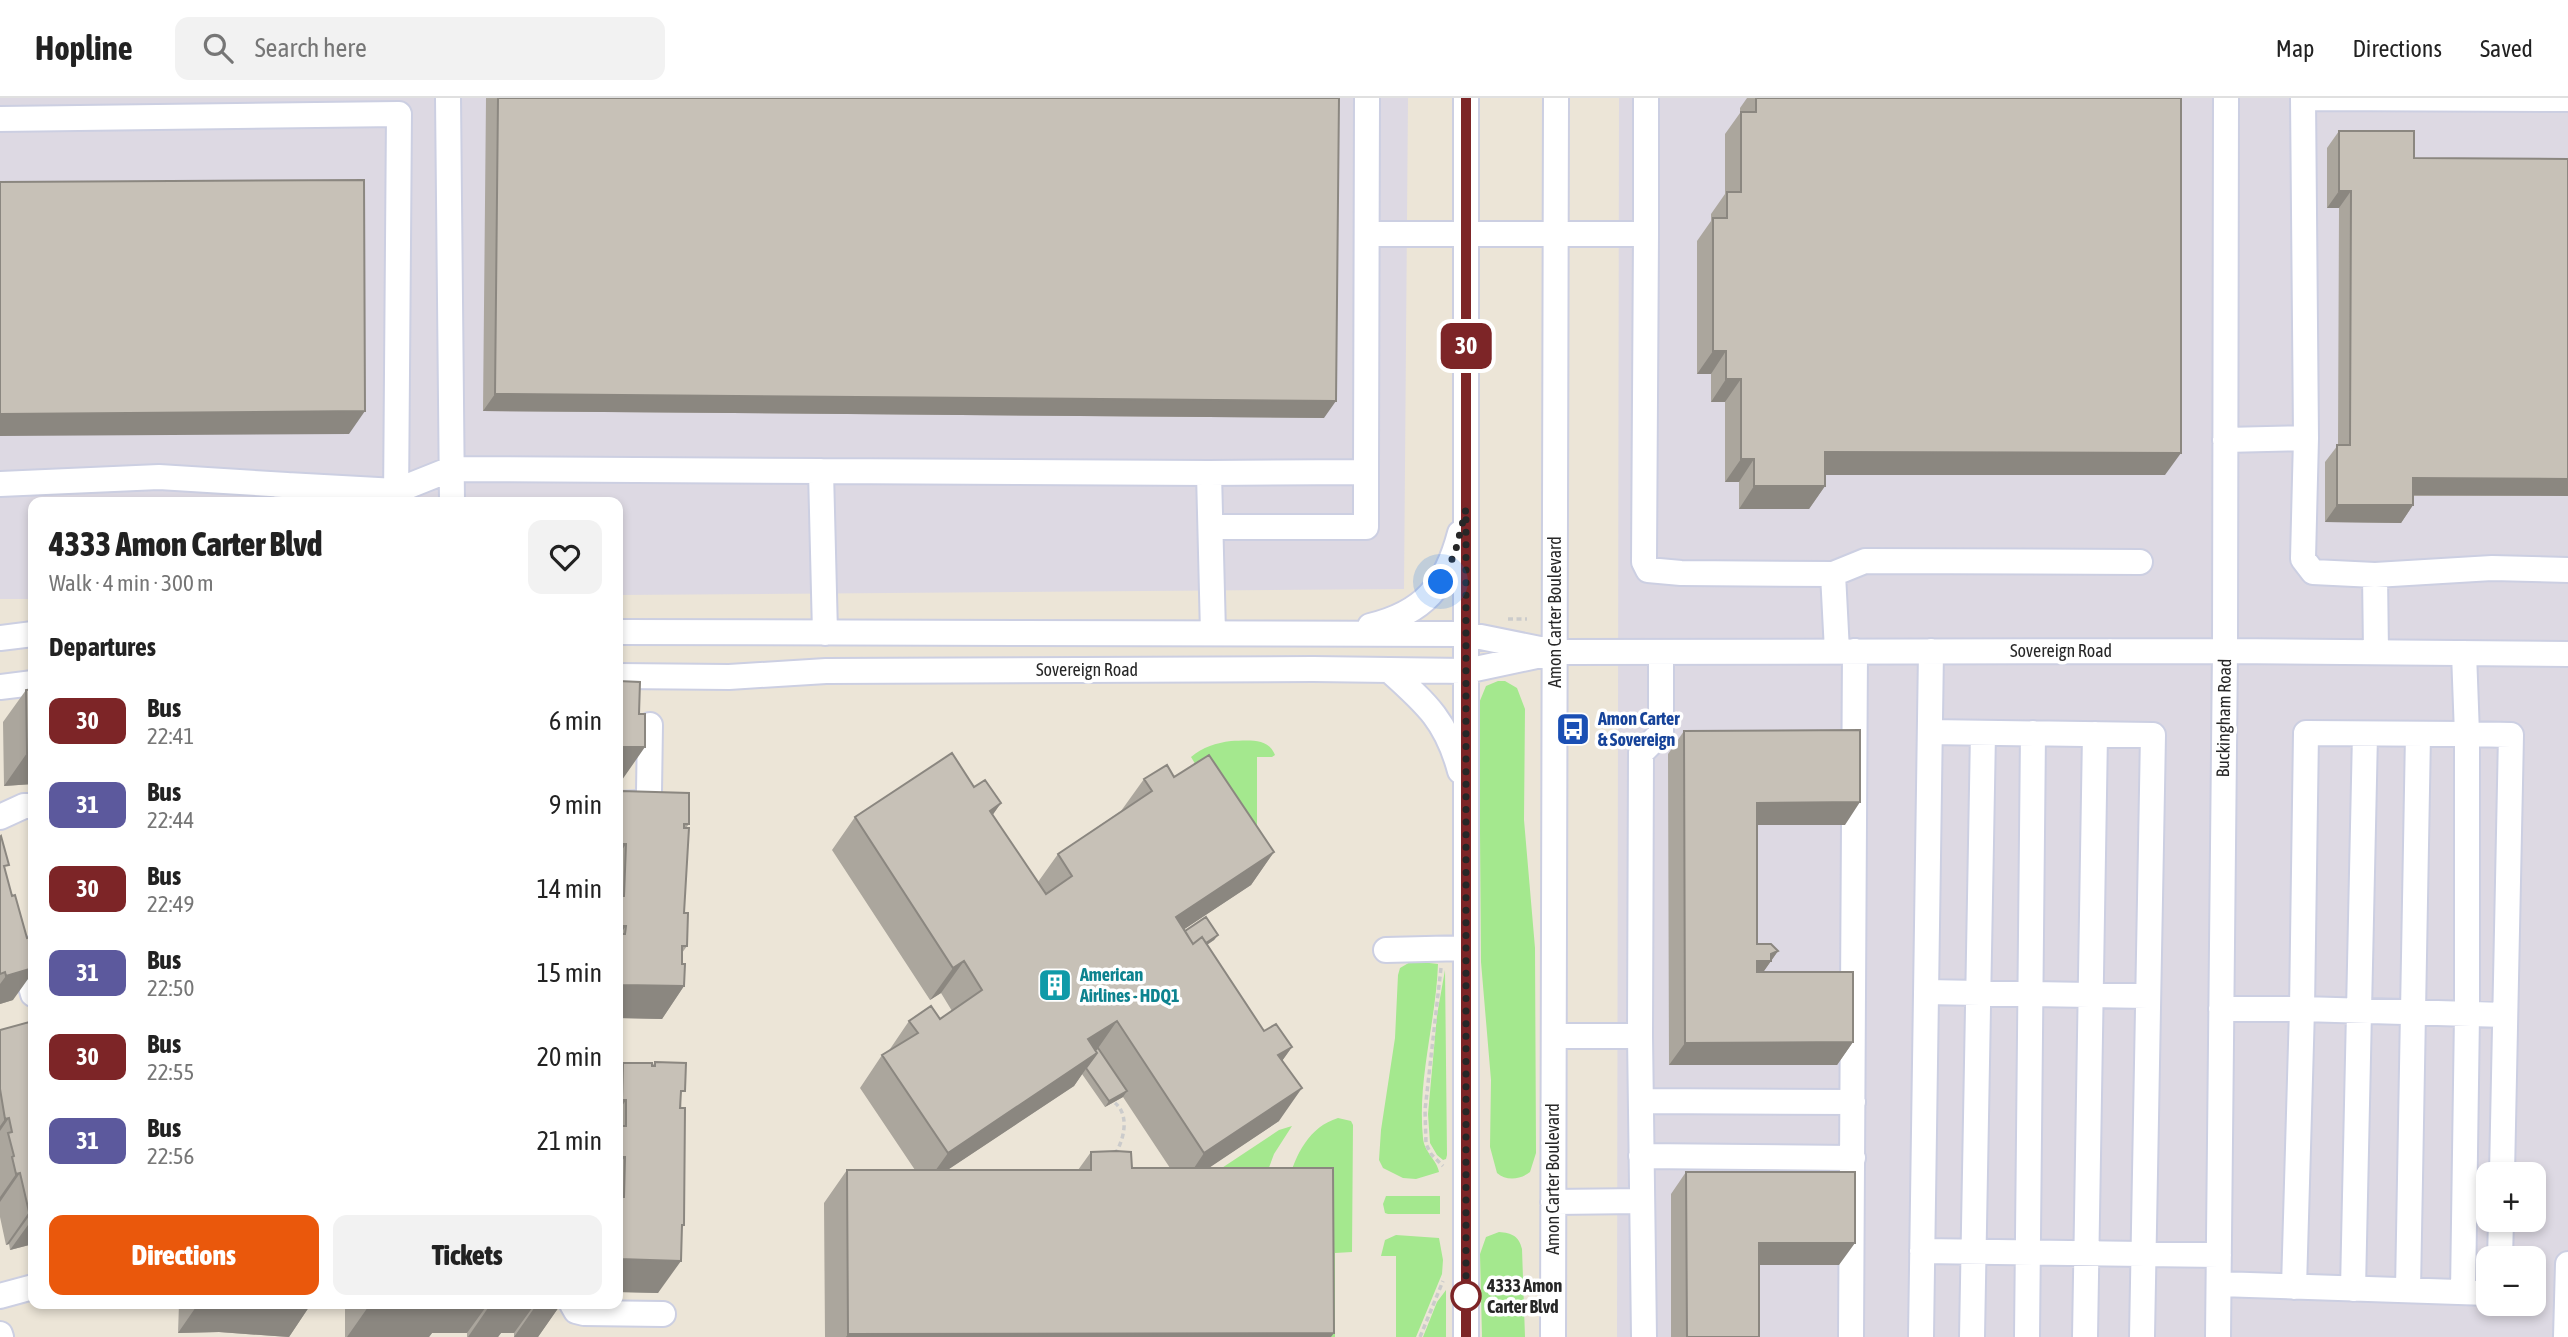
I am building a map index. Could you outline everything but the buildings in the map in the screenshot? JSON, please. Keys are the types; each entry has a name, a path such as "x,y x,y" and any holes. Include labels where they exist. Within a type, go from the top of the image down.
{"street":[{"path":"448,98 452,497"},
{"path":"1210,527 1366,527 1367,98"},
{"path":"1466,98 1466,1337"},
{"name":"Amon Carter Boulevard","path":"1553,1337 1556,98"},
{"path":"1646,98 1644,562 1648,570 1681,573 1833,574 1865,561 2140,562"},
{"name":"Buckingham Road","path":"2218,1337 2225,651 2226,98"},
{"path":"2303,98 2306,438 2304,559 2313,572 2375,575 2492,568 2568,570"},
{"path":"2312,98 2568,99"},
{"path":"0,119 399,106 396,497"},
{"path":"1367,234 1646,234"},
{"path":"2225,440 2306,438"},
{"path":"0,484 159,477 287,494 396,497 451,469 1366,472"},
{"path":"821,471 825,633"},
{"path":"1209,473 1213,633"},
{"path":"1294,633 1365,627 1396,620 1423,602 1441,582 1455,553 1466,509"},
{"path":"1833,574 1854,733 1851,1337"},
{"path":"2375,575 2376,652"},
{"name":"Sovereign Road","path":"623,632 1466,634 1555,652 2225,651 2568,654"},
{"path":"0,638 28,635"},
{"path":"1921,1337 1931,651"},
{"name":"Sovereign Road","path":"623,676 729,677 826,671 1466,671 1555,652"},
{"path":"1644,1337 1640,1036 1641,753 1661,733 1661,652"},
{"path":"2463,1292 2467,1014 2467,734 2464,653"},
{"path":"1390,671 1440,720 1454,750 1466,794"},
{"path":"0,687 28,684"},
{"path":"623,804 647,800 650,725"},
{"path":"1930,732 2153,735 2142,1337"},
{"path":"1661,733 1688,733"},
{"path":"1827,733 1854,733"},
{"path":"1972,1337 1983,733"},
{"path":"2027,1337 2034,733"},
{"path":"2294,1287 2306,733 2511,735 2502,1162"},
{"path":"2085,1337 2095,734"},
{"path":"2353,1289 2365,734"},
{"path":"2408,1290 2418,734"},
{"path":"0,817 28,806"},
{"path":"15,930 28,976"},
{"path":"1387,950 1466,948"},
{"path":"1926,992 2148,996"},
{"path":"2221,1009 2505,1015"},
{"path":"1554,1036 1640,1036"},
{"path":"1641,1101 1853,1102"},
{"path":"1641,1156 1853,1158"},
{"path":"1553,1202 1642,1201"},
{"path":"1922,1251 2219,1255"},
{"path":"2566,1337 2568,1264"},
{"path":"2219,1284 2476,1293"},
{"path":"0,1296 28,1288"},
{"path":"575,1309 584,1313 663,1314"}],"path":[{"path":"1499,618 1527,619"},
{"path":"1441,967 1425,1110 1426,1144 1443,1166"},
{"path":"1112,1156 1122,1141 1124,1128 1120,1107 1115,1103"},
{"path":"1420,1337 1445,1278"}],"shaded area":[{"path":"0,98 1408,98 1404,589 623,595 623,497 28,497 28,599 0,599"},
{"path":"1619,98 2568,98 2568,1337 1617,1337"}],"green space":[{"path":"1505,681 1517,688 1525,709 1524,820 1535,948 1536,1153 1530,1172 1513,1179 1497,1173 1490,1147 1491,1080 1481,962 1479,703 1486,686"},
{"path":"1231,741 1262,743 1272,749 1275,755 1257,757 1257,829 1234,828 1191,757 1210,746"},
{"path":"1412,961 1438,964 1422,1116 1424,1143 1439,1172 1416,1179 1403,1178 1383,1168 1379,1160 1395,1038 1398,975 1400,968"},
{"path":"1445,970 1447,1155 1443,1160 1430,1143 1428,1114 1437,1015"},
{"path":"1338,1118 1351,1121 1353,1125 1352,1252 1335,1253 1335,1337 1311,1337 1288,1182 1305,1143 1319,1128"},
{"path":"1292,1126 1274,1154 1267,1173 1172,1201 1279,1130"},
{"path":"1386,1196 1440,1196 1440,1214 1385,1213 1383,1204"},
{"path":"1499,1232 1514,1236 1522,1249 1525,1337 1482,1337 1480,1254 1486,1237"},
{"path":"1396,1235 1439,1238 1443,1260 1442,1274 1416,1337 1396,1337 1396,1256 1381,1256 1385,1240"},
{"path":"1446,1290 1446,1337 1423,1337 1437,1302"}],"bus line":[{"name":"30","path":"1466,98 1466,1337"}],"place":[{"name":"Amon Carter & Sovereign","path":"1573,729"},
{"name":"American Airlines - HDQ1","path":"1055,985"},
{"name":"4333 Amon Carter Blvd","path":"1466,1296"}],"route":[{"path":"1441,582 1455,553 1466,509 1466,1296"}]}
